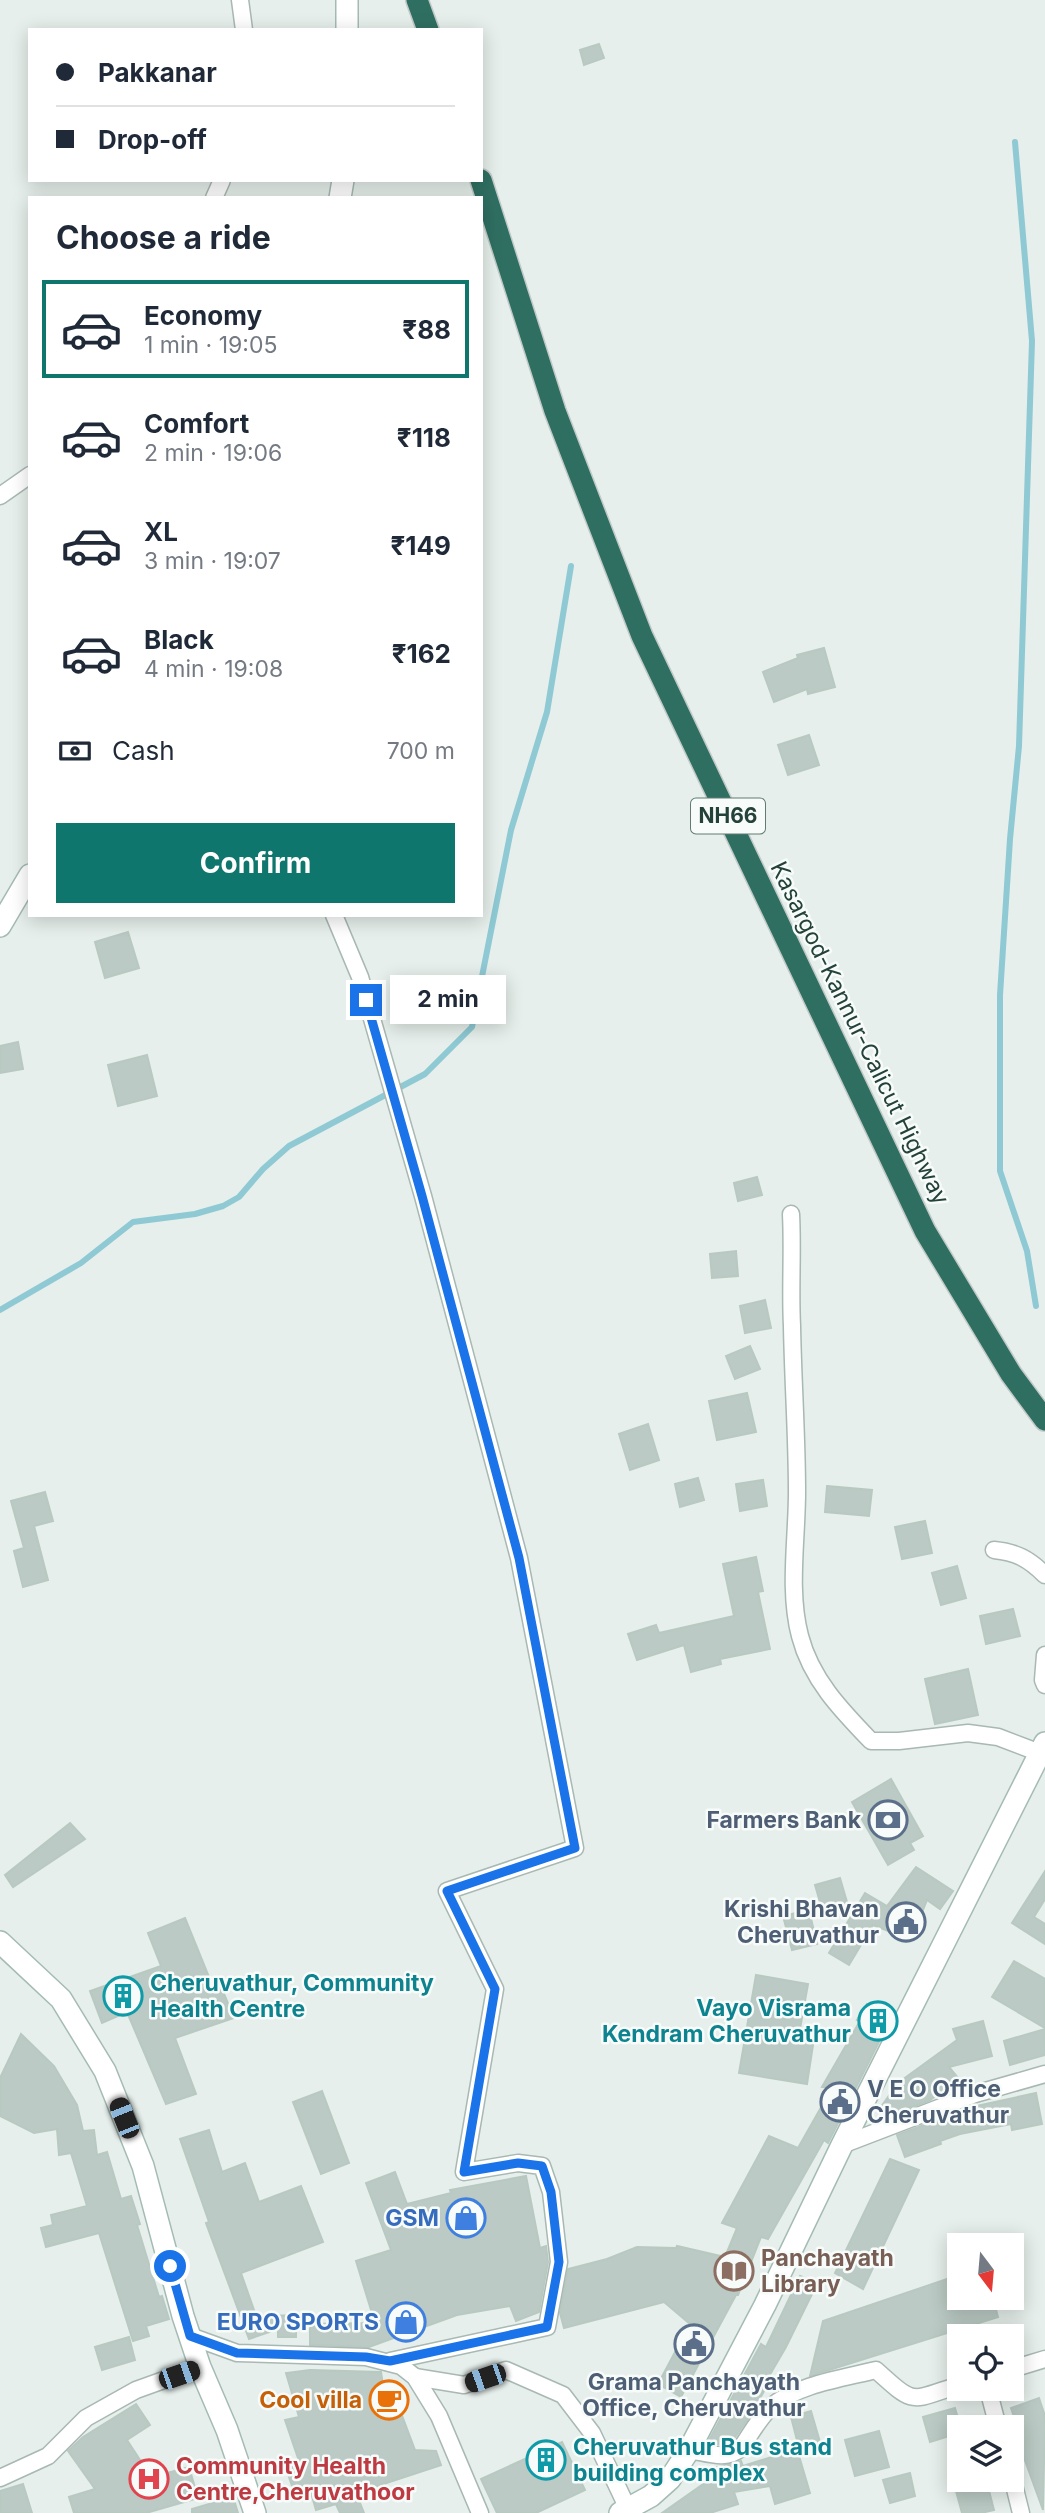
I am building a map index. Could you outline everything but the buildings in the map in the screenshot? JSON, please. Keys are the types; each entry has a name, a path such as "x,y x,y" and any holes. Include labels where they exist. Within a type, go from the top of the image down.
{"highway":[{"path":"417,0 427,28"},
{"name":"Kasargod-Kannur-Calicut Highway","path":"482,182 555,411 642,636 925,1231 1011,1374 1045,1420"}],"main road":[{"path":"347,0 347,28"},
{"path":"0,926 28,878"},
{"path":"624,2511 651,2496 670,2479 689,2450 765,2305 1042,1748"},
{"path":"0,1942 61,1999 104,2071 143,2166 200,2367 227,2430 255,2513"}],"street":[{"path":"240,0 243,28"},
{"path":"0,496 28,476"},
{"path":"335,917 360,977 371,1015 519,1558 575,1848 447,1891 495,1989 464,2172 518,2163 542,2166 551,2192 559,2262 547,2327 390,2361"},
{"path":"791,1214 791,1322 797,1491 794,1591 799,1635 811,1666 830,1696 871,1741 899,1741 968,1733 1042,1748"},
{"path":"994,1550 1014,1552 1033,1563 1045,1575"},
{"path":"1045,1655 1045,1685"},
{"path":"842,2146 975,2094 1045,2074"},
{"path":"190,2336 237,2353 366,2357 390,2361 401,2366 415,2377 439,2416 480,2513"},
{"path":"1024,2365 1045,2359"},
{"path":"0,2478 48,2456 86,2418 136,2390 200,2367"},
{"path":"415,2377 464,2385 506,2370 563,2395 592,2433 624,2511"},
{"path":"689,2450 727,2456 735,2453 770,2408 790,2394 876,2370 904,2395 914,2399 947,2389"},
{"path":"1016,2492 1021,2513"}],"waterway":[{"path":"1015,142 1032,341 1019,746 1000,995 1000,1171 1027,1251 1036,1306"},
{"path":"0,1310 81,1263 133,1222 195,1214 223,1206 239,1197 263,1169 289,1146 425,1074 472,1027 511,830 547,712 571,566"}],"place":[{"name":"Farmers Bank","path":"888,1820"},
{"name":"Krishi Bhavan Cheruvathur","path":"906,1922"},
{"name":"Cheruvathur, Community Health Centre","path":"123,1996"},
{"name":"Vayo Visrama Kendram Cheruvathur","path":"878,2021"},
{"name":"V E O Office Cheruvathur","path":"840,2102"},
{"name":"GSM","path":"466,2218"},
{"name":"Panchayath Library","path":"734,2271"},
{"name":"EURO SPORTS","path":"406,2322"},
{"name":"Grama Panchayath Office, Cheruvathur","path":"694,2344"},
{"name":"Cool villa","path":"389,2400"},
{"name":"Cheruvathur Bus stand building complex","path":"546,2460"},
{"name":"Community Health Centre,Cheruvathoor","path":"149,2479"}],"route":[{"path":"170,2266 190,2336 237,2353 366,2357 390,2361 547,2327 559,2262 551,2192 542,2166 518,2163 464,2172 495,1989 447,1891 575,1848 519,1558 422,1196 366,1000"}]}
